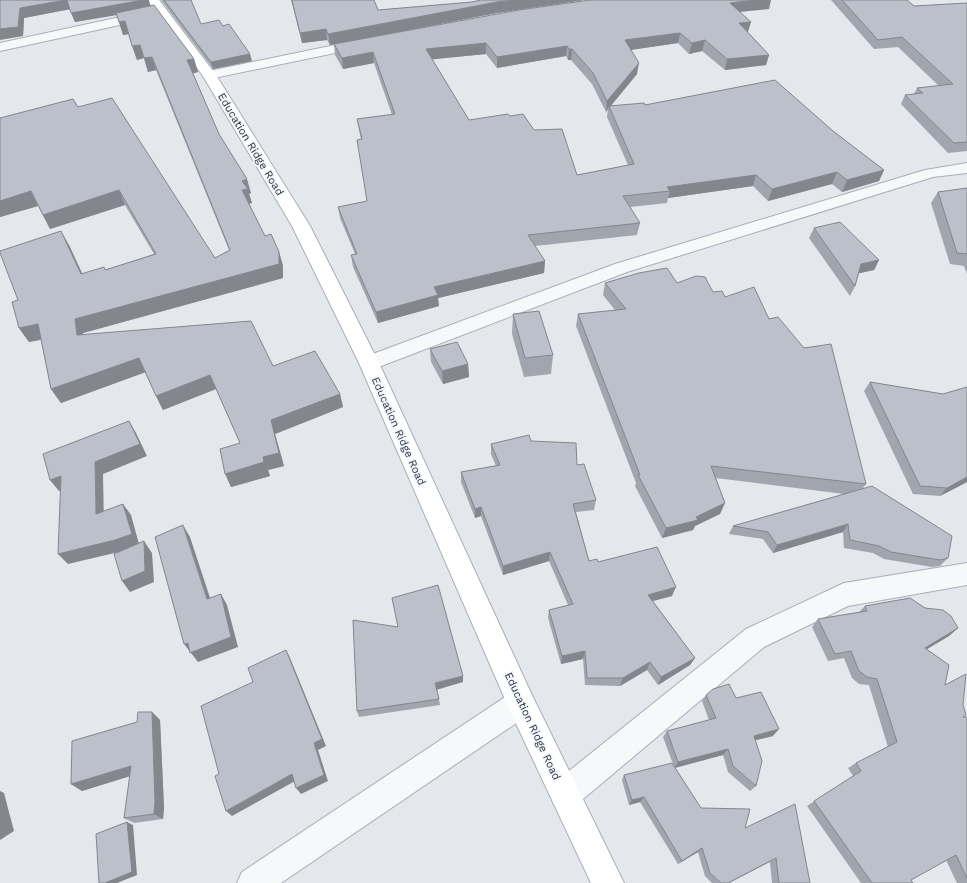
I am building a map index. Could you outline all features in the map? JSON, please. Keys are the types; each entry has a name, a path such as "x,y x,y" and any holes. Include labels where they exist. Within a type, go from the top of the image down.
{"main road":[{"name":"Education Ridge Road","path":"157,6 209,76 301,226 369,363 521,703 608,883"}],"street":[{"path":"0,47 157,6"},
{"path":"209,76 372,41"},
{"path":"369,363 621,268 931,173 967,168"},
{"path":"565,794 755,638 844,595 967,574"},
{"path":"253,883 521,703"}],"building":[{"path":"0,0 66,0 20,8 18,27 0,29"},
{"path":"67,0 143,0 71,13"},
{"path":"164,0 191,0 201,24 219,20 223,26 229,24 250,54 211,62"},
{"path":"292,0 374,0 378,10 481,0 514,0 328,34 326,29 300,33"},
{"path":"590,0 755,0 730,3 751,22 739,23 769,55 727,59 705,40 692,43 680,33 625,40 639,63 607,101 593,73 572,49 569,49 567,46 497,57 486,43 426,49 469,120 508,114 510,116 523,114 534,130 562,129 577,175 634,164 609,106 644,103 645,105 775,80 833,131 884,170 847,180 837,172 772,189 756,175 667,187 670,191 623,196 640,223 528,235 545,261 434,287 438,295 376,312 351,255 357,254 338,207 367,201 357,140 362,139 357,119 395,114 373,52 342,58 334,44 519,10"},
{"path":"842,0 907,0 914,6 967,3 967,142 954,143 905,95 923,93 917,88 953,84 902,37 878,40"},
{"path":"154,5 194,59 187,60 219,134 247,179 242,181 248,189 242,190 265,236 271,234 279,252 279,264 75,319 77,335 251,321 273,366 315,351 340,394 271,420 279,453 263,457 264,462 225,474 220,449 240,443 210,375 156,396 139,358 51,389 38,324 19,328 12,302 18,300 0,253 0,251 61,231 81,274 104,267 105,270 156,254 119,190 43,215 31,191 0,201 0,118 73,99 78,107 112,98 215,258 230,250 152,57 144,58 140,45 132,46 125,21 119,22 116,13"},
{"path":"967,188 967,254 957,253 938,192"},
{"path":"840,222 879,260 861,264 855,286 814,228"},
{"path":"667,268 677,283 696,276 705,277 713,292 722,291 725,297 754,287 769,319 778,317 804,348 831,344 866,484 711,466 725,503 696,517 698,520 666,528 638,475 640,475 578,314 626,309 605,283 639,273"},
{"path":"539,311 553,355 525,358 513,314"},
{"path":"457,342 468,364 442,371 430,349"},
{"path":"870,382 943,394 967,387 967,477 947,488 920,486"},
{"path":"129,421 140,444 95,462 96,514 123,504 132,534 115,540 58,554 61,476 50,480 43,454"},
{"path":"529,435 531,441 576,443 577,465 584,464 596,500 573,504 589,561 597,559 598,562 657,547 676,587 648,595 695,658 661,677 650,662 623,678 587,678 585,651 562,656 549,610 573,604 550,552 503,566 481,507 475,509 461,472 500,465 491,444"},
{"path":"872,486 952,536 948,558 940,560 891,552 879,546 850,540 848,524 777,545 768,532 733,526"},
{"path":"183,525 207,599 221,594 231,637 190,653 188,643 184,644 155,537"},
{"path":"144,541 145,571 122,581 114,554"},
{"path":"438,585 463,676 435,683 439,699 357,711 353,620 398,627 392,598"},
{"path":"910,598 925,608 943,610 951,616 958,628 925,648 949,665 945,685 966,674 963,705 966,715 963,717 967,717 967,878 956,855 911,880 913,883 872,883 814,801 861,771 856,763 897,742 877,679 867,677 859,671 851,651 835,654 818,619 867,611 865,606"},
{"path":"286,650 322,739 314,743 324,775 296,788 292,774 226,811 215,776 219,774 201,706 253,682 248,668"},
{"path":"729,684 736,698 761,692 779,729 754,736 762,761 756,786 733,766 728,749 678,762 667,731 716,718 706,695 713,689"},
{"path":"138,712 152,712 155,801 154,814 124,818 131,766 71,784 72,741 137,722"},
{"path":"672,763 701,808 750,809 745,828 795,804 810,883 779,883 776,858 728,883 721,883 710,873 702,848 682,861 644,797 632,800 624,775"},
{"path":"127,822 132,872 105,883 99,883 96,834"}]}
